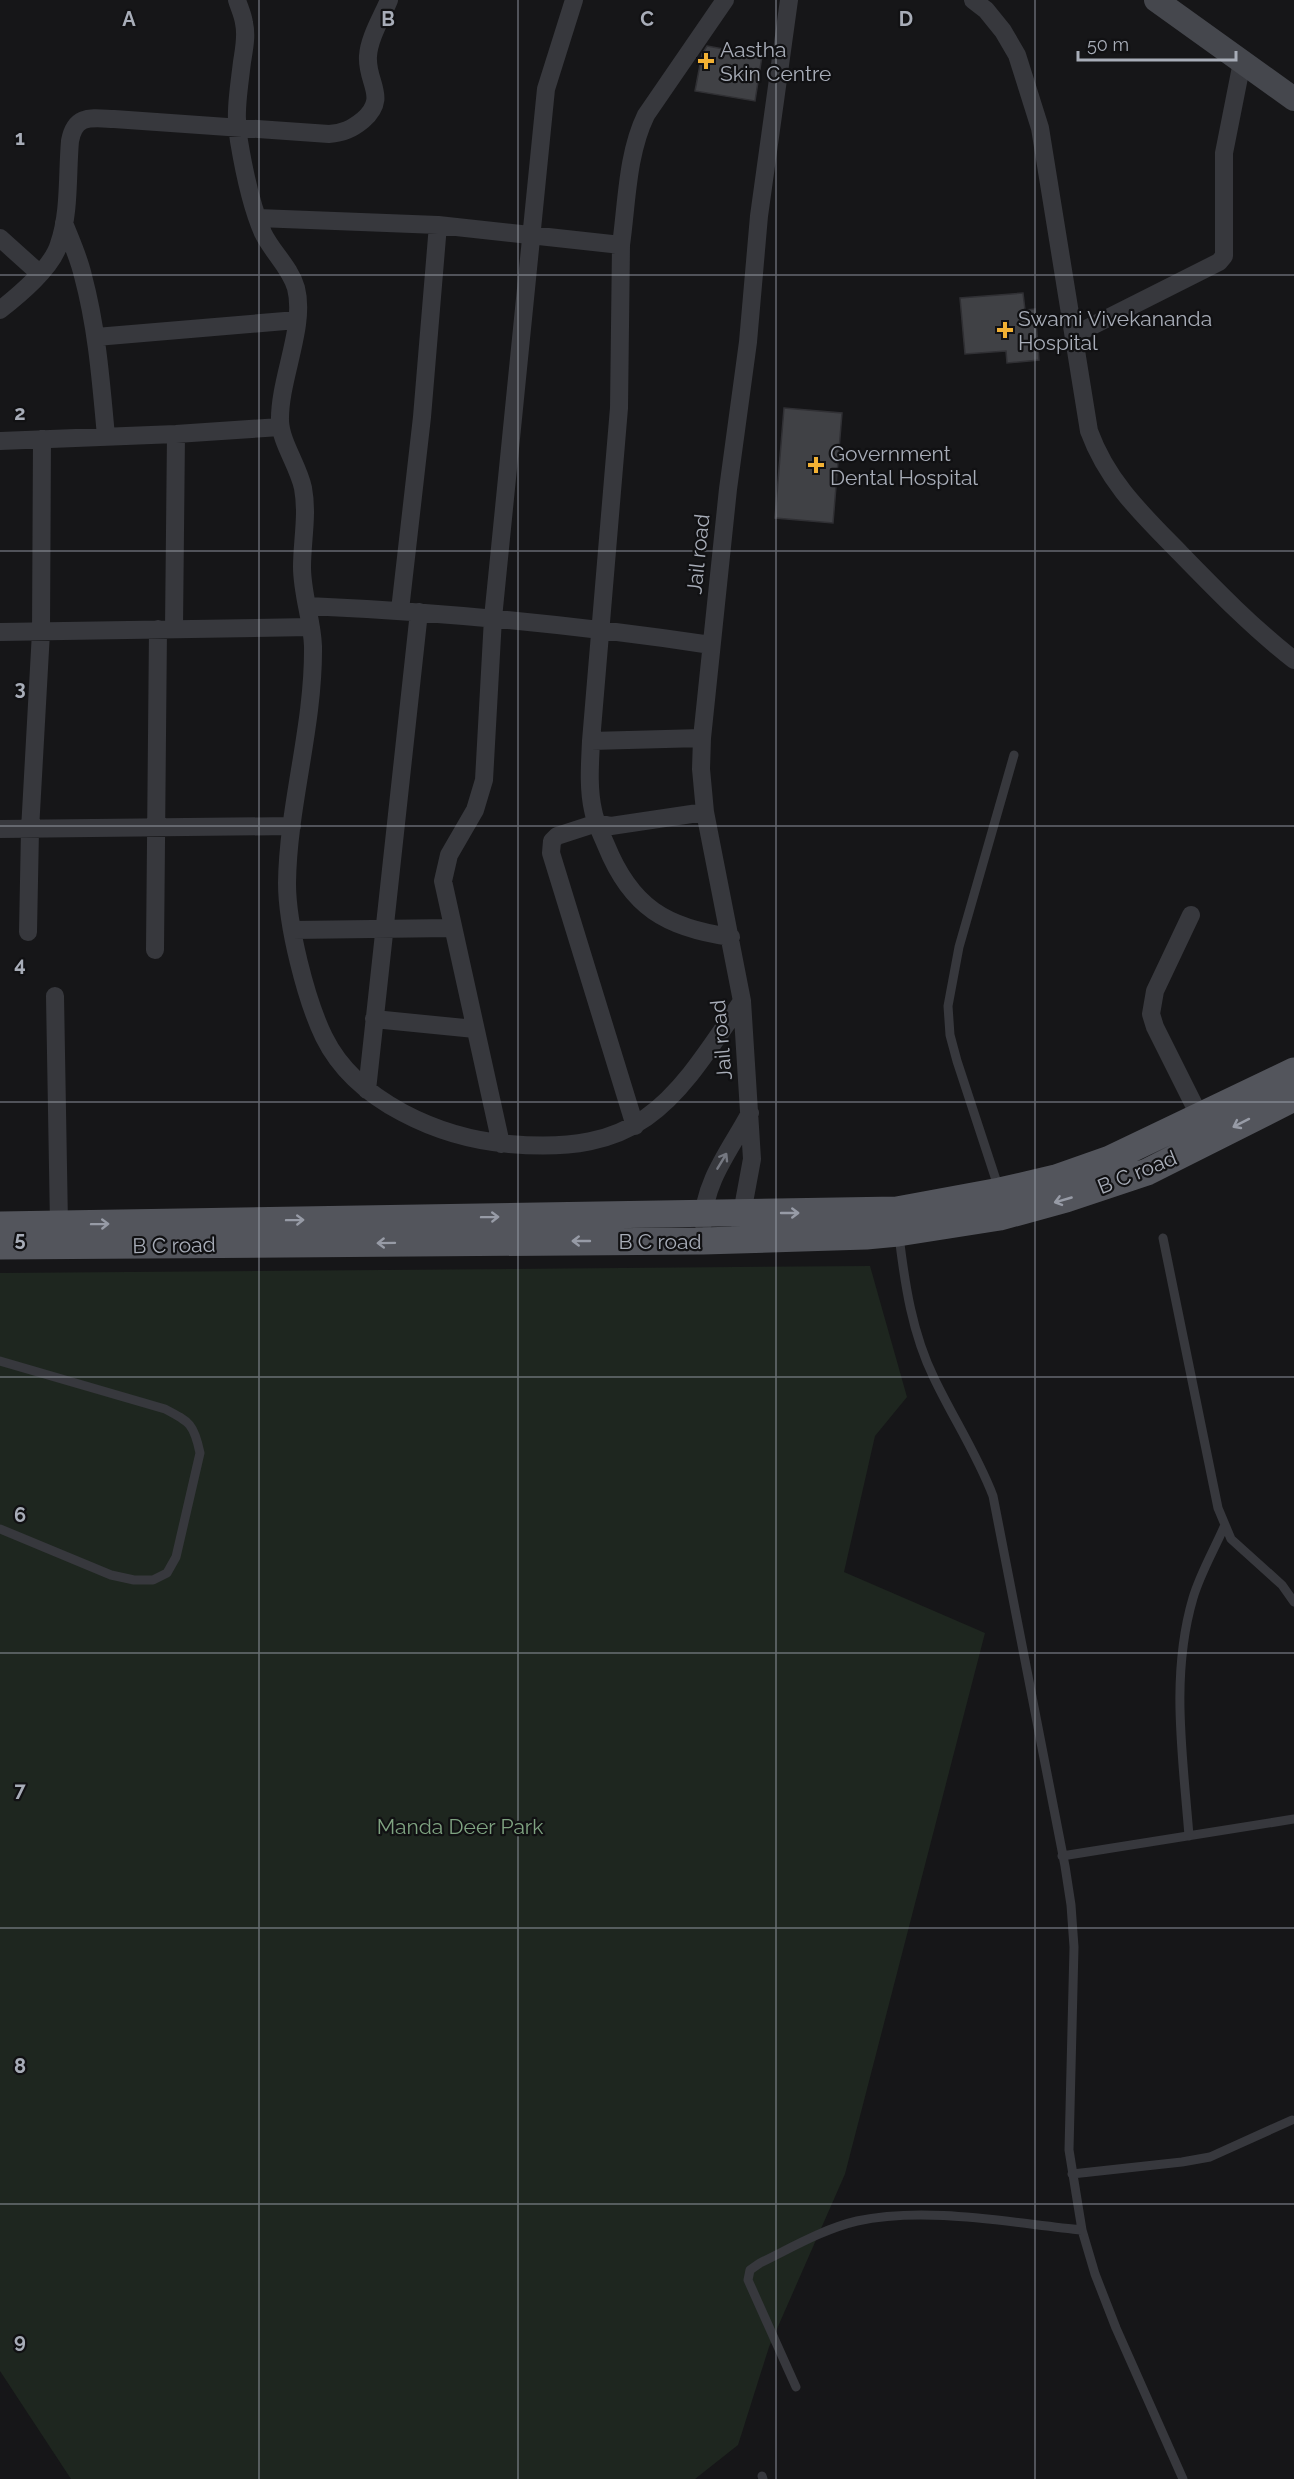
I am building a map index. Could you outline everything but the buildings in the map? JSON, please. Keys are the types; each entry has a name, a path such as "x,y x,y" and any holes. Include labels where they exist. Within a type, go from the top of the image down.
{"main road":[{"path":"1156,0 1294,99"},
{"path":"0,1225 59,1224 202,1233 703,1213 898,1222 999,1191 1056,1178 1110,1159 1294,1071"},
{"name":"B C road","path":"0,1246 202,1233 738,1240 898,1222 1000,1217 1066,1199 1147,1172 1294,1098"}],"street":[{"path":"237,0 246,34 237,96 237,126 258,218 265,237 295,284 298,301 297,321 280,400 280,427 298,470 303,490 305,525 302,567 313,647 287,884 292,930 312,1005 324,1037 340,1063 367,1090 412,1117 453,1133 501,1144 563,1145 602,1139 635,1126 657,1111 674,1094 742,1001"},
{"path":"0,310 39,273 59,246 64,224 70,141 72,130 78,122 90,118 237,126 329,134 347,131 372,112 375,104 375,89 369,69 368,54 389,0"},
{"path":"501,1144 444,895 444,868 448,855 475,810 484,780 493,618 546,89 574,0"},
{"path":"725,0 646,115 640,128 632,160 621,245 620,408 599,628 590,791 597,823 617,872 627,887 642,902 679,926 699,933 731,937"},
{"name":"Jail road","path":"738,1240 752,1159 742,1001 705,812 702,738 728,489 748,342 759,216 789,0"},
{"path":"973,0 986,10 1004,31 1017,55 1030,90 1040,128 1089,431 1098,455 1119,489 1225,600 1294,660"},
{"path":"1074,335 1219,262 1224,256 1226,237 1222,197 1224,153 1242,62"},
{"path":"258,218 438,225 621,245"},
{"path":"64,224 83,273 96,337 106,436"},
{"path":"400,610 422,417 438,225"},
{"path":"0,238 39,273"},
{"path":"96,337 297,321"},
{"path":"0,441 280,427"},
{"path":"155,950 156,826 176,434"},
{"path":"28,932 30,830 40,632 42,439"},
{"path":"308,606 400,610 599,628 711,645"},
{"path":"367,1090 419,612"},
{"path":"0,632 311,627"},
{"path":"591,741 702,738"},
{"path":"635,1126 551,853 552,841 557,836 597,823 611,826 705,812"},
{"path":"0,829 292,826"},
{"path":"1191,915 1155,991 1151,1014 1155,1028 1200,1116"},
{"path":"292,930 452,928"},
{"path":"55,996 59,1224"},
{"path":"374,1019 475,1029"},
{"path":"703,1241 703,1213 712,1179 750,1113"}],"lane":[{"path":"999,1191 957,1061 950,1035 948,1006 959,947 1014,755"},
{"path":"898,1222 908,1300 920,1346 933,1377 971,1445 993,1496 1071,1905 1074,1947 1069,2150 1082,2230 1095,2274 1116,2328 1184,2479"},
{"path":"1163,1238 1224,1527 1231,1539 1282,1585 1294,1602"},
{"path":"0,1361 165,1409 187,1421 196,1435 200,1453 176,1557 167,1573 153,1580 134,1580 111,1575 0,1529"},
{"path":"1189,1836 1179,1709 1182,1652 1194,1596 1224,1527"},
{"path":"1062,1857 1294,1820"},
{"path":"1072,2174 1210,2157 1292,2120"},
{"path":"796,2387 748,2280 750,2270 760,2263 830,2229 886,2217 917,2214 1082,2230"}],"green space":[{"name":"Manda Deer Park","path":"870,1266 907,1397 875,1436 844,1572 985,1633 845,2174 769,2347 738,2445 695,2479 71,2479 0,2371 0,1273"}],"place":[{"name":"Aastha Skin Centre","path":"706,61"},
{"name":"Swami Vivekananda Hospital","path":"1005,330"},
{"name":"Government Dental Hospital","path":"816,465"}]}
